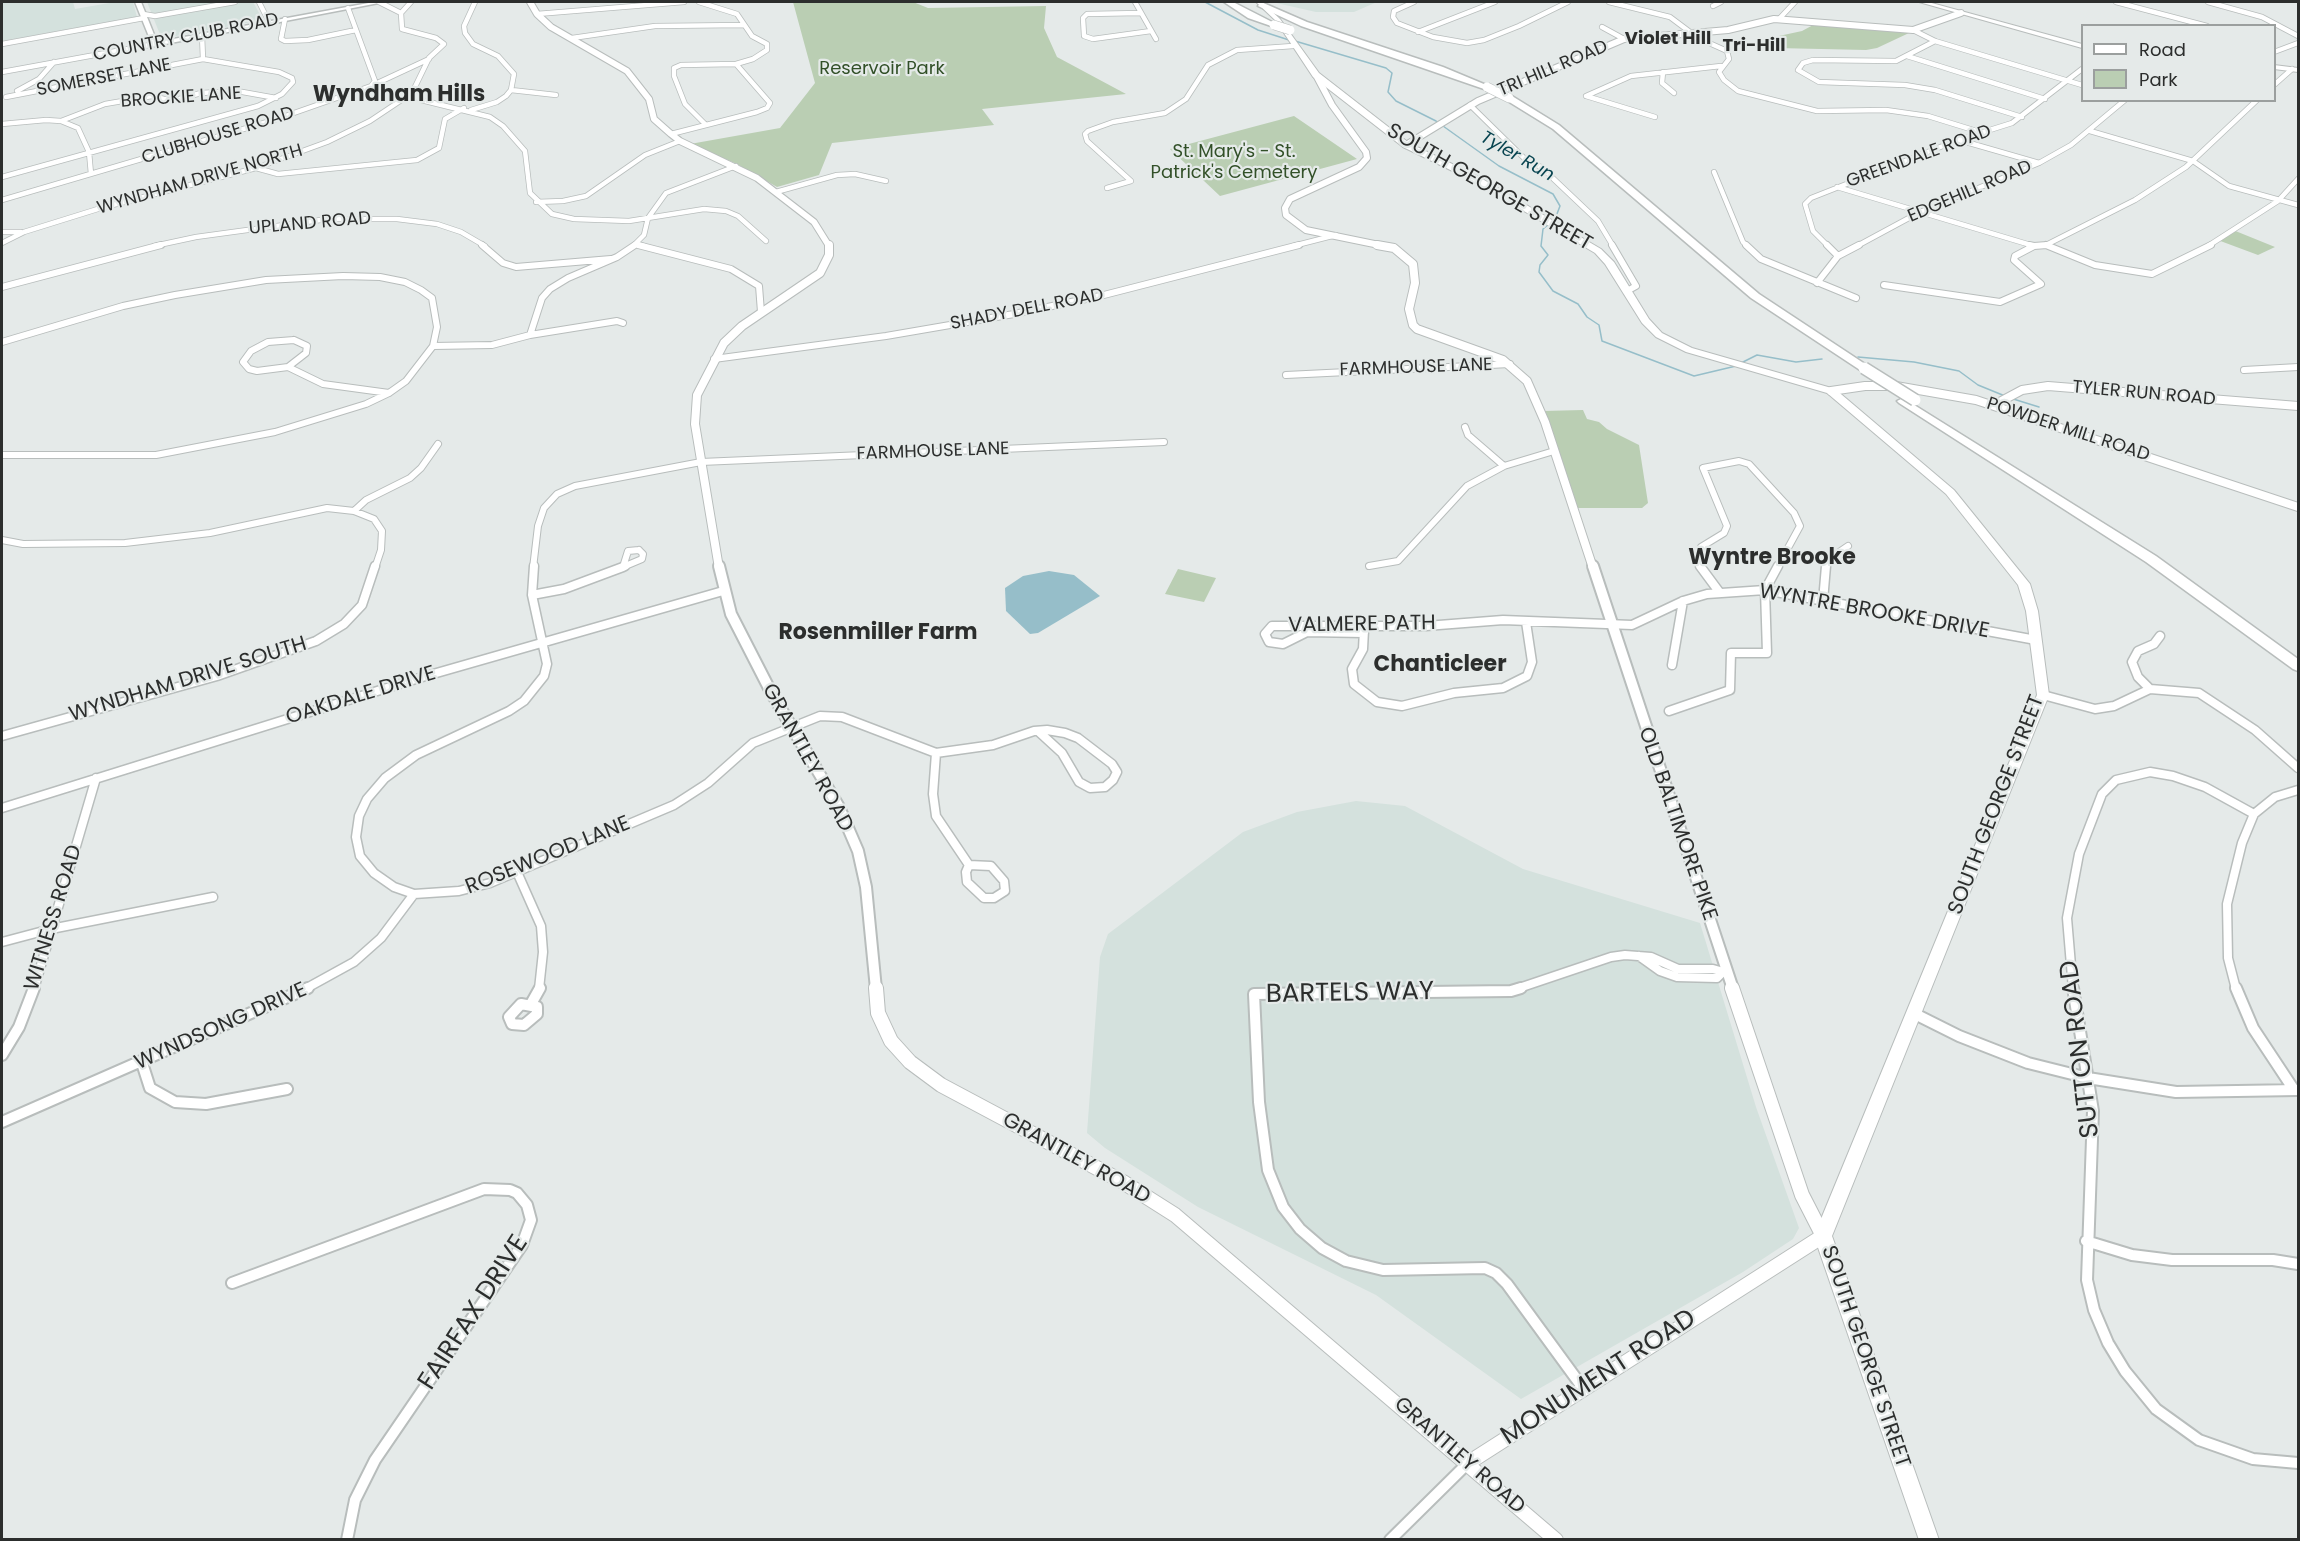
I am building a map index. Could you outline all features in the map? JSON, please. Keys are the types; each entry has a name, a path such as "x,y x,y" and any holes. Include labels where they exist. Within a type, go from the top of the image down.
{"highway":[{"path":"1228,2 1274,26 1291,39 1411,63 1484,89"},
{"path":"1260,3 1304,24 1431,65 1507,100 1557,136 1743,295 2151,559 2298,666"},
{"path":"1909,401 2187,573 2298,654"}],"main road":[{"path":"138,2 155,44"},
{"name":"COUNTRY CLUB ROAD","path":"155,44 380,2"},
{"path":"1922,2 2081,46"},
{"name":"SOUTH GEORGE STREET","path":"1260,3 1278,20 1316,75 1406,145 1476,179 1551,222 1604,256 1645,321 1659,335 1689,350 1831,391 1950,492 1995,544 2024,584 2029,595 2043,695 1823,1236 1929,1539"},
{"path":"2276,67 2295,69"}],"street":[{"path":"2,44 143,16 155,16 235,2"},
{"path":"259,2 269,22"},
{"name":"WYNDHAM DRIVE NORTH","path":"2,243 24,232 101,208 256,168 327,142 370,121 412,93 429,58 444,44 402,29 401,13 380,2"},
{"path":"401,13 411,2"},
{"path":"256,168 278,174 417,160 439,148 445,119 468,109 497,102 511,90 514,74 511,69 498,56 473,44 465,33 464,26 475,2"},
{"name":"GRANTLEY ROAD","path":"530,2 537,14 551,27 627,71 649,99 654,119 671,134 680,141 736,166 776,192 820,229 829,243 829,255 824,268 813,279 733,333 714,359 695,405 695,424 723,591 742,641 839,807 858,850 866,886 878,1013 891,1041 903,1055 941,1085 1123,1182 1175,1215 1556,1539"},
{"path":"537,14 684,2"},
{"path":"699,2 737,14 752,36 767,44 767,50 753,59 736,64 675,67 674,76 685,104 706,125"},
{"path":"1135,2 1156,39"},
{"path":"1395,2 1404,5"},
{"path":"1414,2 1404,5 1392,14 1397,23 1451,42 1476,42 1520,26 1568,2"},
{"path":"1418,32 1495,2"},
{"path":"1610,2 1670,17 1690,32 1727,51 1729,59 1721,66 1631,76 1586,96 1655,117"},
{"path":"1640,8 1647,2"},
{"path":"1713,6 1721,2"},
{"path":"1779,19 1795,2"},
{"path":"2116,2 2198,24"},
{"path":"2208,2 2262,16 2298,36"},
{"path":"348,8 375,81 371,86"},
{"path":"1141,12 1087,14 1083,18 1084,36 1093,39 1151,31"},
{"name":"TRI HILL ROAD","path":"1406,145 1470,105 1624,39 1728,30 1779,19 1913,30 1961,13"},
{"path":"285,19 281,39 285,41 308,40 356,30"},
{"path":"572,38 655,26 744,26"},
{"path":"1602,27 1624,39"},
{"path":"1913,30 1935,41 2081,85"},
{"path":"2,177 258,106 285,92 293,82 292,78 279,72 226,65 203,59 202,35"},
{"path":"1107,188 1131,181 1087,141 1085,134 1088,131 1113,122 1165,113 1186,99 1208,65 1216,58 1237,50 1291,39"},
{"path":"1935,41 1907,56 1890,61 1807,61 1798,70 1819,82 1905,85 1929,89 2022,117"},
{"path":"2276,51 2298,43"},
{"name":"COUNTRY CLUB ROAD","path":"2,72 155,44"},
{"path":"1907,56 2045,99"},
{"name":"CLUBHOUSE ROAD","path":"2,200 274,120 371,86 412,69 429,58"},
{"name":"SOMERSET LANE","path":"4,98 203,59"},
{"path":"4,98 39,79 54,62"},
{"path":"671,134 767,108 770,103 736,64"},
{"path":"1721,66 1720,76 1738,91 1817,111 1907,112 1938,118 1983,133"},
{"path":"2276,83 2295,69"},
{"name":"GREENDALE ROAD","path":"1838,256 1813,231 1805,204 1822,192 2022,117 2081,70"},
{"path":"1663,72 1662,83 1674,93"},
{"path":"1316,75 1332,105 1366,152 1367,158 1359,167 1290,200 1285,208 1286,215 1296,225 1306,230 1394,248 1413,264 1414,283 1409,309 1410,320 1418,329 1510,364"},
{"path":"511,90 556,95"},
{"name":"BROCKIE LANE","path":"61,121 112,103 152,96 172,101 212,92 241,92 276,98"},
{"name":"BROCKIE LANE","path":"267,96 285,92"},
{"path":"412,93 421,100"},
{"path":"398,103 421,100 468,109 490,117 503,126 525,151 530,194 552,214 574,219 629,221 704,209 726,211 738,216 766,241"},
{"name":"EDGEHILL ROAD","path":"1817,283 1838,256 1920,212 2039,163 2090,131 2124,102"},
{"path":"1884,285 1903,286 1959,298 2007,300 2042,283 2014,260 2015,255 2034,246 2046,245 2136,200 2193,161 2256,102"},
{"path":"1470,105 1526,160 1541,167 1598,221 1635,286 1627,291"},
{"path":"2,124 33,120 61,121 82,131 89,152 90,174"},
{"path":"2090,131 2193,161 2220,182 2278,201 2298,205"},
{"path":"1958,140 2039,163"},
{"path":"536,201 563,201 586,195 645,155 680,141"},
{"path":"530,335 542,298 550,289 567,278 612,259 636,244 644,235 648,218 666,193 736,166"},
{"path":"1714,172 1746,246 1769,264 1856,297"},
{"path":"776,192 837,175 855,174 886,181"},
{"path":"2046,245 2095,266 2148,275 2207,247 2278,201 2298,179"},
{"path":"1837,187 2034,246"},
{"name":"UPLAND ROAD","path":"2,287 121,254 196,237 328,219 389,219 437,224 460,232 488,248 503,263 516,267 612,259"},
{"path":"2,232 24,232"},
{"name":"SHADY DELL ROAD","path":"714,359 886,336 1014,314 1100,296 1336,235"},
{"path":"636,244 731,269 759,286 761,312"},
{"path":"2,342 123,306 174,295 266,280 320,277 380,277 405,282 432,298 437,327 433,346 406,381 389,393 366,404 275,432 196,449 126,456 2,455"},
{"path":"433,346 492,345 530,335 617,321 623,323"},
{"path":"288,367 306,353 307,346 286,340 268,342 251,351 243,362 249,369 257,371 288,367 323,384 389,393"},
{"name":"FARMHOUSE LANE","path":"1286,375 1510,364"},
{"name":"OLD BALTIMORE PIKE","path":"1510,364 1527,381 1541,409 1725,973 1802,1195 1823,1236"},
{"path":"2244,370 2298,368"},
{"name":"POWDER MILL ROAD","path":"1831,391 1865,386 1896,386 1941,392 1994,405 2298,507"},
{"name":"TYLER RUN ROAD","path":"1994,405 2007,397 2037,387 2075,387 2260,405 2298,406"},
{"path":"1465,427 1468,435 1504,466"},
{"name":"FARMHOUSE LANE","path":"701,462 1164,442"},
{"path":"354,511 366,500 410,478 421,468 438,444"},
{"path":"1369,566 1398,561 1460,493 1504,466 1554,452"},
{"path":"1669,711 1730,690 1731,653 1767,653 1765,590 1799,531 1799,521 1749,464 1739,461 1703,468 1727,526 1724,533 1701,547 1698,559 1701,569 1720,593"},
{"name":"ROSEWOOD LANE","path":"701,462 575,486 556,495 544,508 538,526 532,595 547,664 543,676 524,700 509,711 444,740 399,765 367,799 359,816 356,837 360,856 374,873 394,887 414,894 459,891 490,883 674,805 701,788 753,743 820,716 842,717 936,753 967,751 1038,731 1065,733 1078,738 1112,764 1117,772 1113,780 1105,787 1090,788 1079,782 1062,753 1038,731"},
{"name":"WYNDHAM DRIVE SOUTH","path":"2,540 23,544 125,543 210,533 327,508 354,511 374,519 382,531 381,550 362,605 344,624 316,641 277,657 2,736"},
{"path":"1823,602 1826,561 1848,546"},
{"path":"532,595 564,589 624,567"},
{"name":"WYNTRE BROOKE DRIVE","path":"1611,626 1640,623 1683,601 1720,593 1765,590 2036,640"},
{"name":"OAKDALE DRIVE","path":"2,808 96,777 723,591"},
{"path":"1672,665 1683,601"},
{"path":"1364,629 1363,650 1352,669 1354,684 1377,702 1402,706 1454,693 1503,688 1527,676 1532,662 1526,621"},
{"name":"VALMERE PATH","path":"1364,629 1272,626 1265,634 1269,642 1282,644 1307,632 1526,621 1570,624 1579,628 1611,626"},
{"path":"2150,689 2138,677 2132,662 2138,651 2154,644 2160,636"},
{"path":"2043,695 2070,704 2096,709 2114,706 2150,689 2199,693 2255,730 2298,768"},
{"path":"936,753 933,794 936,816 969,865"},
{"name":"SUTTON ROAD","path":"2254,814 2205,787 2173,776 2150,772 2116,780 2102,794 2079,854 2067,918 2069,963 2093,1111 2086,1280 2094,1310 2114,1352 2156,1409 2199,1440 2253,1459 2298,1463"},
{"name":"WITNESS ROAD","path":"2,1055 19,1027 34,988 96,777"},
{"path":"2296,1090 2253,1028 2238,996 2228,958 2227,904 2242,843 2254,814 2275,797 2298,790"},
{"path":"969,865 991,866 1004,881 1005,891 994,898 984,898 974,891 967,882 966,872 969,865"},
{"path":"518,872 541,926 543,952 540,988 531,1004"},
{"name":"WYNDSONG DRIVE","path":"2,1122 142,1063 302,991 354,963 381,938 414,894"},
{"path":"2,942 51,929 213,897"},
{"name":"BARTELS WAY","path":"1583,1388 1507,1284 1496,1273 1485,1268 1383,1270 1346,1261 1322,1248 1300,1229 1283,1207 1268,1170 1259,1102 1254,994 1511,991 1611,957 1639,956 1660,971 1677,977 1717,978 1725,973"},
{"path":"1915,1014 1959,1036 2028,1063 2088,1078 2176,1092 2296,1090"},
{"path":"142,1063 150,1088 175,1102 206,1104 287,1089"},
{"name":"FAIRFAX DRIVE","path":"232,1283 484,1189 502,1188 517,1193 530,1212 529,1228 522,1245 364,1480 351,1512 346,1539"},
{"name":"MONUMENT ROAD","path":"1390,1539 1468,1463 1823,1236"},
{"path":"2086,1241 2132,1255 2172,1260 2273,1260 2298,1264"}],"shaded area":[{"path":"2,2 73,2 75,9 115,2 133,2 137,17 2,41"},
{"path":"147,2 253,2 263,20 165,38 161,37"},
{"path":"1272,2 1377,2 1354,12 1316,12"},
{"path":"1356,801 1405,806 1523,869 1700,923 1756,1107 1799,1228 1793,1239 1743,1272 1521,1399 1376,1295 1198,1207 1105,1148 1087,1133 1100,957 1108,934 1243,832 1297,812"}],"green space":[{"name":"Reservoir Park","path":"793,2 913,2 928,8 1046,6 1044,28 1057,57 1126,94 982,109 994,125 832,143 819,175 777,187 737,164 690,144 780,128 815,83"},
{"path":"1815,24 1909,33 1877,48 1866,50 1776,48 1766,43 1765,39 1802,31"},
{"name":"St. Mary's - St. Patrick's Cemetery","path":"1294,116 1357,159 1220,196 1170,149"},
{"path":"2233,230 2275,247 2258,255 2215,239"},
{"path":"1583,410 1587,419 1599,422 1607,429 1639,445 1648,503 1642,508 1576,508 1543,411"},
{"path":"1178,569 1216,578 1204,602 1165,594"}],"water":[{"path":"1049,571 1074,575 1100,596 1038,633 1030,634 1006,611 1005,588 1023,576"}],"waterway":[{"name":"Tyler Run","path":"1205,2 1258,30 1289,40"},
{"name":"Tyler Run","path":"1295,41 1386,68 1392,73 1388,92 1396,101 1436,121 1499,166 1553,194 1560,206 1555,219 1543,229 1541,246 1548,255 1540,265 1539,272 1553,291 1578,304 1587,317 1599,325 1602,341 1694,376 1736,366"},
{"name":"Tyler Run","path":"1741,363 1757,355 1796,362 1822,359"},
{"name":"Tyler Run","path":"1858,357 1914,362 1959,371 1978,385 2005,396"},
{"name":"Tyler Run","path":"2010,398 2039,407"}],"district":[{"name":"Violet Hill","path":"1668,39"},
{"name":"Tri-Hill","path":"1754,46"},
{"name":"Wyndham Hills","path":"399,95"},
{"name":"Wyntre Brooke","path":"1772,558"},
{"name":"Rosenmiller Farm","path":"878,633"},
{"name":"Chanticleer","path":"1440,665"}]}
